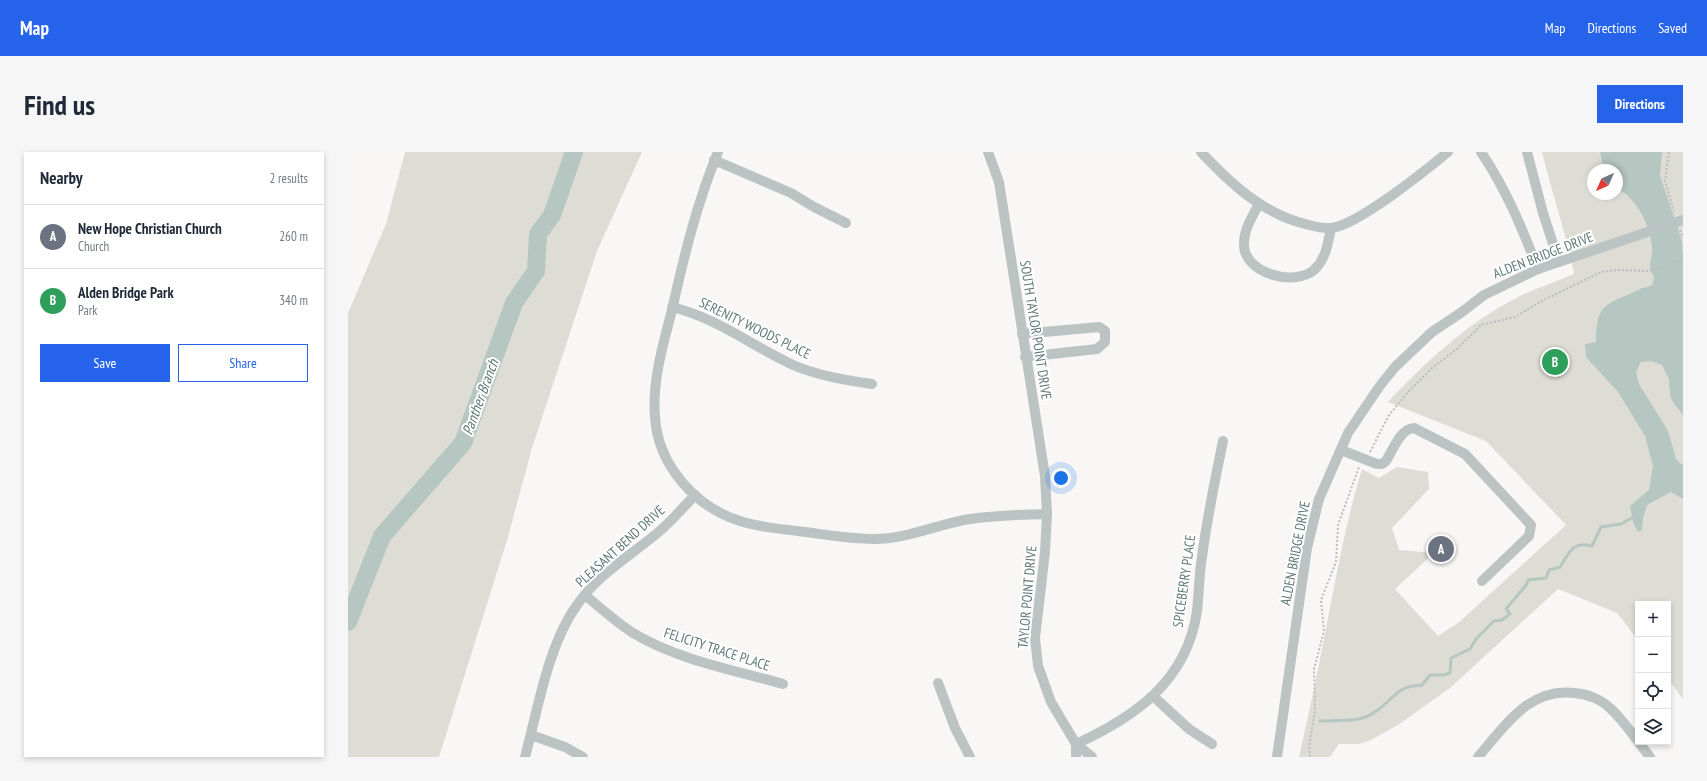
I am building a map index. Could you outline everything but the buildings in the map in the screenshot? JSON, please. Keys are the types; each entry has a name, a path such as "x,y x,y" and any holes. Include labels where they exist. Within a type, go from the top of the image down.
{"street":[{"name":"SOUTH TAYLOR POINT DRIVE","path":"988,152 999,182 1025,357 1045,476 1047,514"},
{"path":"1202,152 1231,182 1259,204 1300,223 1331,228 1346,224 1356,218 1421,173 1448,152"},
{"path":"1481,152 1504,188 1514,207 1538,270"},
{"path":"1527,152 1543,213 1559,262"},
{"path":"846,223 716,156 695,214 656,376 655,420 661,445 671,468 695,495 718,512 741,522 850,538 891,537 971,519 1007,515 1047,514"},
{"path":"1259,204 1245,230 1243,245 1248,258 1255,267 1283,278 1299,278 1314,270 1324,255 1331,228"},
{"name":"ALDEN BRIDGE DRIVE","path":"1277,757 1307,548 1323,486 1351,428 1379,387 1413,349 1432,332 1484,295 1559,262 1633,237 1681,223"},
{"name":"SERENITY WOODS PLACE","path":"672,307 706,317 768,352 818,375 872,384"},
{"path":"1022,334 1099,327 1105,331 1105,342 1097,349 1025,357"},
{"path":"1341,450 1378,464 1386,461 1403,433 1410,429 1416,429 1465,454 1529,521 1531,530 1529,536 1482,581"},
{"name":"SPICEBERRY PLACE","path":"1076,744 1115,724 1154,696 1178,663 1197,612 1205,534 1223,441"},
{"name":"PLEASANT BEND DRIVE","path":"525,757 556,644 565,624 585,595 597,582 660,530 695,495"},
{"name":"TAYLOR POINT DRIVE","path":"1047,514 1045,552 1035,638 1036,654 1045,689 1076,744 1092,757"},
{"name":"FELICITY TRACE PLACE","path":"585,595 633,633 676,654 784,684"},
{"path":"938,683 955,728 970,757"},
{"path":"1478,757 1522,708 1542,696 1566,692 1589,696 1610,708 1650,757"},
{"path":"1154,696 1189,729 1212,744"},
{"path":"531,735 565,747 583,757"},
{"name":"TAYLOR POINT DRIVE","path":"1076,744 1076,757"}],"path":[{"path":"1669,152 1666,184 1674,213"},
{"path":"1681,223 1683,238"},
{"path":"1310,757 1309,746 1315,711 1314,669 1324,631 1321,600 1336,562 1338,525 1359,467 1375,444 1389,415 1408,391 1432,368 1457,349 1481,325 1515,317 1540,302 1600,272 1619,270 1649,271 1683,259"}],"shaded area":[{"path":"405,152 642,152 597,251 532,448 508,537 439,757 348,757 348,313 386,224"},
{"path":"1542,152 1683,152 1683,699 1671,683 1671,601 1635,601 1635,636 1617,613 1558,589 1450,688 1398,725 1371,740 1359,744 1339,744 1330,757 1299,757 1344,539 1362,469 1379,478 1397,467 1428,472 1429,489 1392,528 1399,550 1434,553 1395,589 1438,636 1458,623 1566,525 1486,441 1388,402 1417,372 1448,344 1482,319 1518,297 1574,274"},
{"path":"1600,152 1662,152 1660,175 1682,241 1683,415 1670,396 1669,379 1662,365 1651,361 1641,362 1636,372 1639,384 1668,431 1676,459 1681,464 1683,463 1683,499 1671,492 1647,505 1643,518 1642,530 1638,532 1633,522 1630,506 1649,490 1653,466 1645,436 1618,392 1586,357 1585,344 1596,342 1598,319 1605,307 1611,302 1653,284 1654,276 1650,270 1652,247 1651,238 1641,213 1631,199 1623,192 1623,164 1603,164"}],"waterway":[{"name":"Panther Branch","path":"348,622 382,536 463,443 514,303 536,271 538,234 552,215 574,152"},
{"path":"1320,721 1349,720 1369,716 1382,707 1396,694 1406,688 1422,685 1430,675 1443,675 1450,673 1451,658 1470,649 1476,639 1494,621 1502,620 1510,614 1506,609 1527,584 1528,580 1546,578 1549,570 1560,567 1569,552 1576,546 1592,546 1601,527 1621,524 1635,516"}],"place":[{"name":"Alden Bridge Park","path":"1555,362"},
{"name":"New Hope Christian Church","path":"1441,549"}]}
